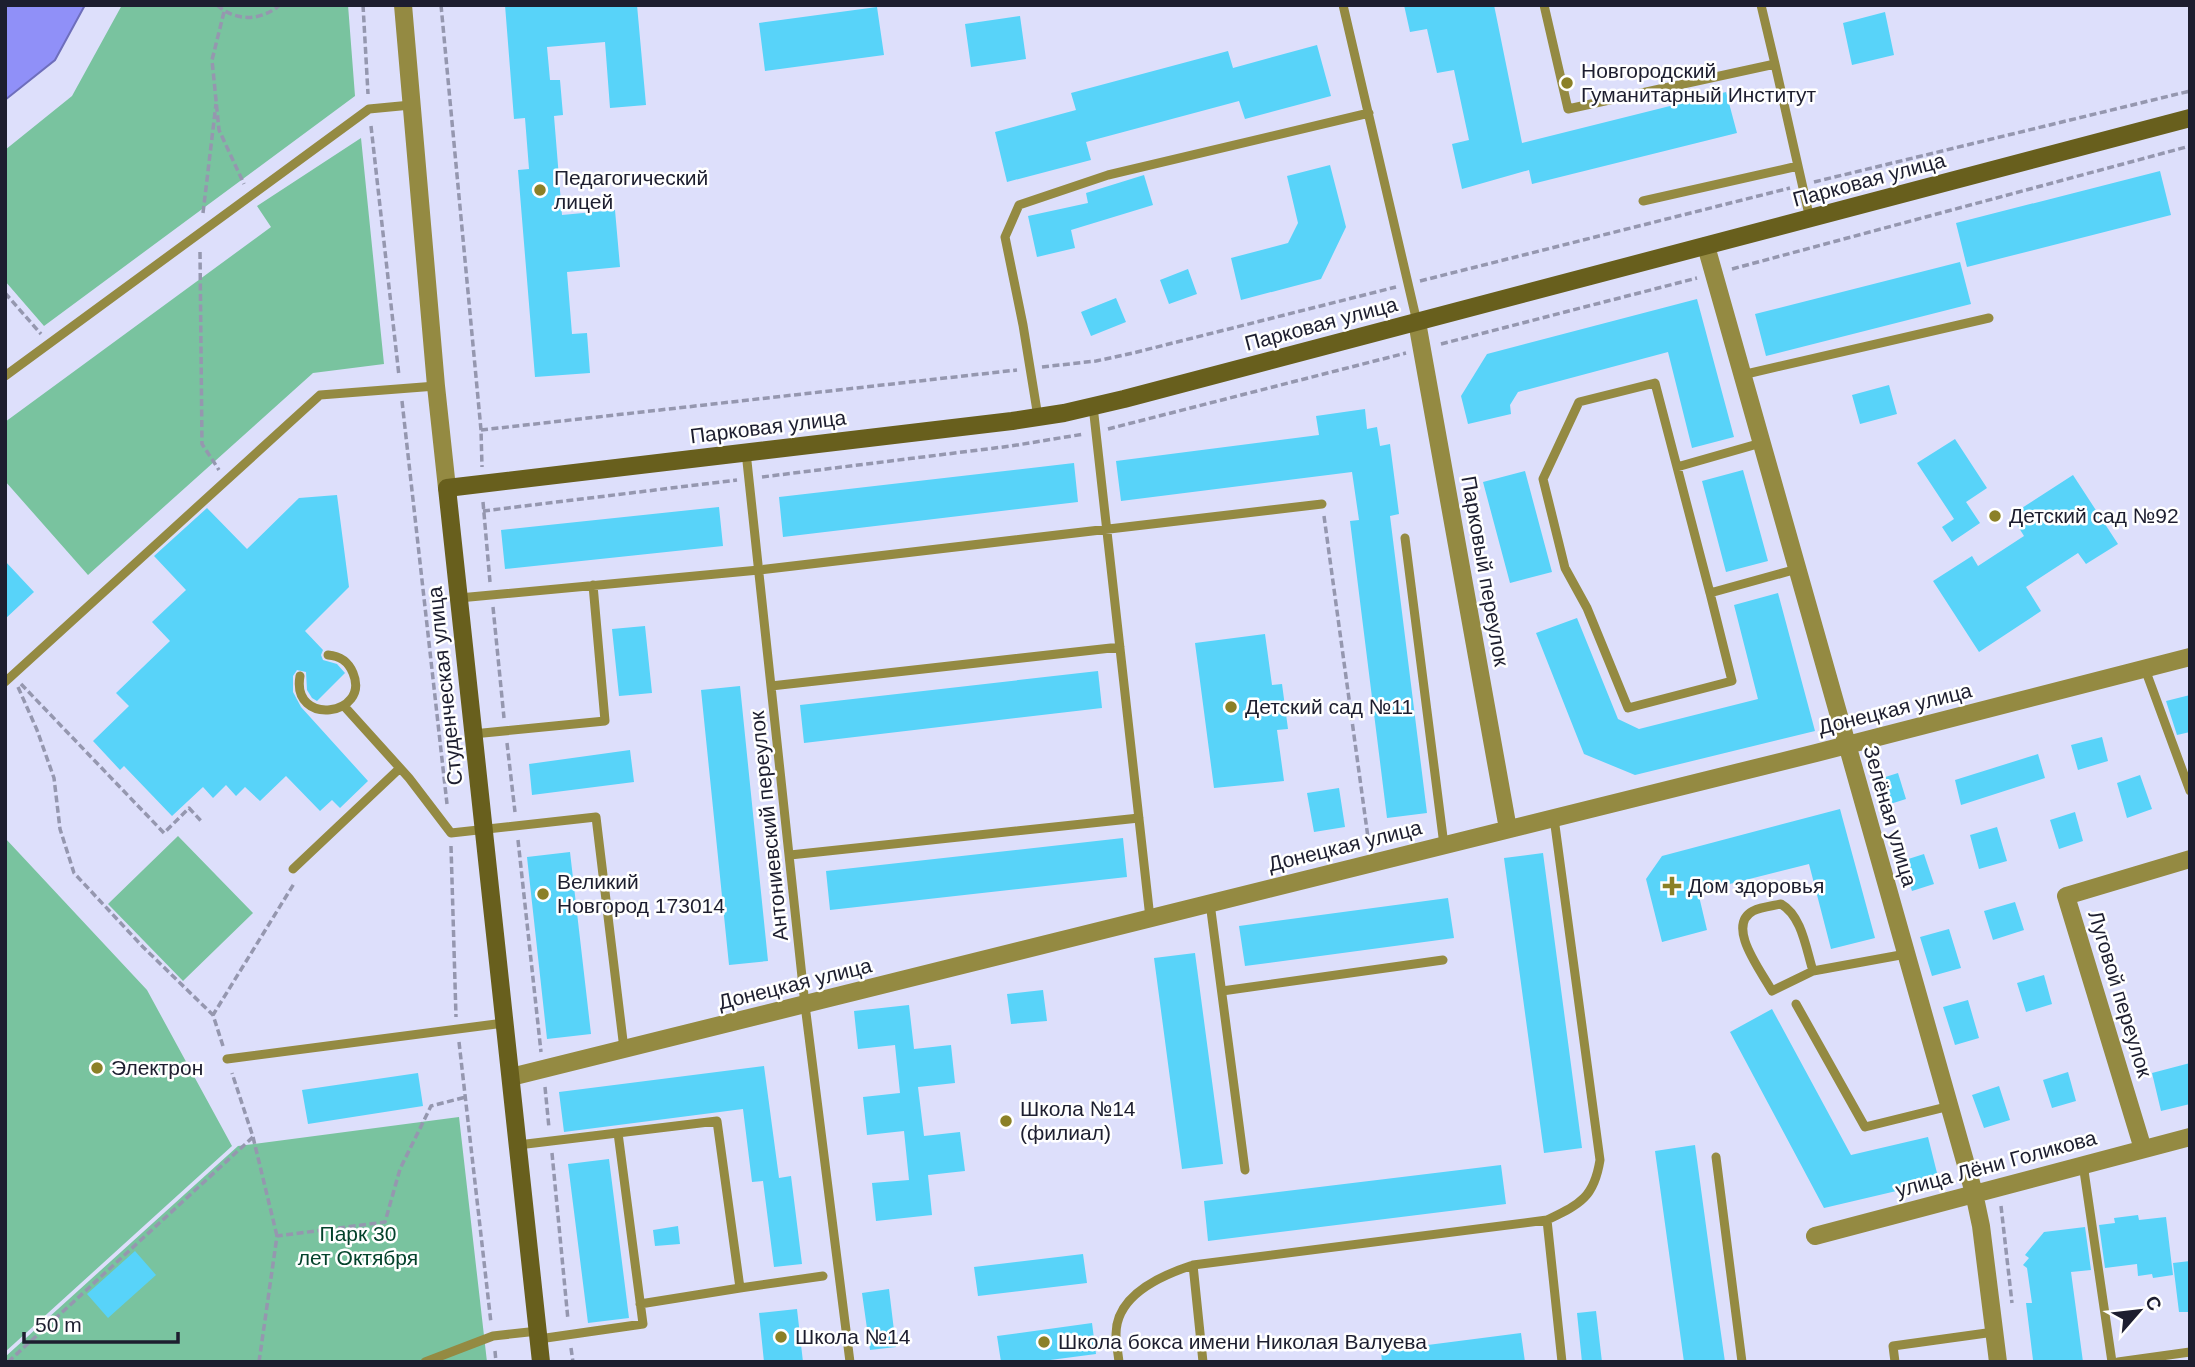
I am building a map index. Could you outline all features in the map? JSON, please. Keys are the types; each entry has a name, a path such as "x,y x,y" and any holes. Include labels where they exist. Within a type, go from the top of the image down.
{"street":[{"name":"Студенческая улица","path":"403,5 436,386 541,1362"},
{"name":"Парковая улица","path":"447,488 1038,417 1093,406 2190,118"},
{"name":"Зелёная улица","path":"1706,246 1975,1193 1982,1227 1998,1362"},
{"name":"Парковый переулок","path":"1417,322 1508,829"},
{"name":"Донецкая улица","path":"511,1077 1847,745 2190,657"},
{"name":"Луговой переулок","path":"2143,1149 2066,896 2190,859"},
{"name":"улица Лёни Голикова","path":"1815,1236 2190,1137"}],"lane":[{"path":"1343,5 1417,322"},
{"path":"1544,5 1568,109 1775,64"},
{"path":"1761,5 1810,219"},
{"path":"5,376 369,109 411,105"},
{"path":"1038,417 1005,237 1018,205 1108,175 1369,113"},
{"path":"1643,201 1798,166"},
{"path":"1742,375 1989,318"},
{"path":"1655,383 1710,593 1732,681 1629,708 1587,608 1565,568 1543,479 1579,402 1655,383"},
{"path":"9,679 320,395 436,386"},
{"path":"1093,406 1150,918"},
{"path":"1677,467 1761,443"},
{"name":"Антониевский переулок","path":"746,452 805,1005 850,1362"},
{"path":"459,598 759,570 1322,504"},
{"path":"1405,538 1444,845"},
{"path":"1710,593 1797,569"},
{"path":"473,734 605,721 593,586"},
{"path":"771,686 1120,646"},
{"path":"300,676 298,686 304,700 316,709 330,711 344,706 354,694 355,679 349,665 338,656 328,655"},
{"path":"2145,669 2190,791"},
{"path":"344,706 401,768 451,833 596,817 624,1049"},
{"path":"293,869 401,768"},
{"path":"790,855 1139,818"},
{"path":"1119,1362 1116,1333 1124,1310 1132,1299 1151,1281 1193,1265 1547,1220 1570,1209 1589,1194 1596,1181 1600,1160 1554,818"},
{"path":"1210,903 1245,1170"},
{"path":"1813,971 1795,916 1789,908 1781,904 1753,911 1746,917 1742,924 1742,938 1772,990 1813,971 1906,954"},
{"path":"1222,991 1443,960"},
{"path":"1796,1004 1865,1128 1950,1106"},
{"path":"227,1059 504,1023"},
{"path":"518,1145 717,1121 740,1288"},
{"path":"425,1362 493,1336 570,1335 643,1324 618,1133"},
{"path":"1716,1157 1742,1362"},
{"path":"2083,1164 2112,1362"},
{"path":"1547,1220 1562,1362"},
{"path":"1193,1265 1203,1362"},
{"path":"640,1304 823,1276"},
{"path":"1895,1362 1893,1346 1994,1332"},
{"path":"2118,1362 2190,1352"}],"path":[{"path":"216,5 224,12 238,17 254,18 263,16 280,5"},
{"path":"363,5 369,109 451,833 457,1028 496,1362"},
{"path":"441,5 481,430 482,484 491,595 573,1362"},
{"path":"224,12 212,60 219,130 251,198"},
{"path":"481,430 1096,361 2190,91"},
{"path":"216,104 200,234 202,444 226,480"},
{"path":"5,293 48,343"},
{"path":"1322,504 1371,863"},
{"path":"9,679 164,833 189,808 202,822"},
{"path":"9,679 37,730 54,778 60,830 74,873 143,947 213,1015 253,1137 277,1236 259,1362"},
{"path":"213,1015 299,875 293,869"},
{"path":"277,1236 385,1222 400,1169 431,1106 466,1097"},
{"path":"8,1362 253,1137"},
{"path":"1999,1186 2012,1308"}],"green space":[{"path":"122,5 348,5 355,96 44,326 5,281 5,150 72,96"},
{"path":"361,138 384,364 313,373 88,575 5,481 5,422 271,227 257,206"},
{"path":"178,836 253,913 183,981 108,904"},
{"name":"Электрон","path":"5,838 147,990 232,1146 5,1352"},
{"name":"Парк 30 лет Октября","path":"459,1117 487,1362 5,1362 5,1357 238,1146"}],"shaded area":[{"path":"5,5 85,5 55,60 5,100"}],"building":[{"name":"Педагогический лицей","path":"505,5 637,5 646,105 610,108 605,42 547,47 550,80 560,80 563,115 554,116 562,215 615,210 620,267 567,272 572,334 587,333 590,373 535,377 518,170 529,169 525,118 514,119"},
{"path":"1404,5 1494,5 1522,143 1726,92 1737,133 1532,184 1529,170 1462,189 1452,144 1469,140 1454,70 1437,73 1427,29 1410,32"},
{"path":"877,7 884,55 765,71 759,23"},
{"path":"1885,12 1894,55 1852,65 1843,23"},
{"path":"1020,16 1026,59 971,67 965,24"},
{"path":"1317,45 1331,96 1245,119 1239,101 1086,142 1091,160 1007,182 995,132 1076,110 1071,93 1228,51 1233,68"},
{"path":"1330,165 1346,227 1321,279 1241,300 1231,258 1288,243 1298,223 1287,176"},
{"path":"2160,171 2171,215 1967,267 1956,223"},
{"path":"1144,175 1153,205 1071,230 1075,248 1037,257 1028,216 1088,203 1086,193"},
{"path":"1960,262 1971,304 1766,356 1755,314"},
{"path":"1188,269 1197,294 1169,304 1160,280"},
{"path":"1116,298 1126,322 1091,336 1081,312"},
{"path":"1697,299 1734,437 1692,448 1668,352 1518,392 1510,405 1511,414 1468,424 1461,396 1487,354"},
{"path":"1889,385 1897,414 1860,424 1852,395"},
{"path":"1365,409 1367,429 1377,427 1380,446 1390,444 1399,514 1390,516 1427,813 1387,818 1350,521 1359,520 1352,472 1121,501 1116,461 1319,435 1316,416"},
{"path":"1955,439 1987,488 1966,502 1980,523 1952,542 1942,527 1954,519 1917,463"},
{"path":"1074,463 1078,502 783,537 779,497"},
{"path":"1743,470 1768,561 1726,572 1702,481"},
{"path":"1525,471 1552,572 1510,583 1483,482"},
{"path":"2073,475 2118,544 2086,564 2078,553 2026,587 2041,611 1979,652 1933,581 1972,556 1978,566 2024,536 2011,515"},
{"path":"337,495 349,587 305,631 323,650 323,660 337,664 345,673 317,701 307,690 306,672 297,670 293,676 293,692 301,707 368,781 340,808 332,800 320,811 286,776 260,801 245,787 236,796 226,785 213,798 203,787 172,816 124,766 120,770 93,741 129,706 116,693 170,641 152,622 186,590 154,556 207,508 247,549 299,498"},
{"path":"719,507 723,546 505,569 501,530"},
{"path":"5,561 34,592 5,619"},
{"path":"1778,593 1815,731 1635,775 1584,754 1536,633 1577,618 1618,719 1639,729 1758,699 1734,605"},
{"path":"645,626 652,693 619,696 612,629"},
{"path":"1265,634 1272,685 1282,684 1288,729 1277,730 1284,781 1214,788 1195,643"},
{"path":"1098,671 1102,708 804,743 800,705"},
{"path":"740,686 768,961 729,965 701,690"},
{"path":"2190,695 2190,732 2177,735 2166,701"},
{"path":"2102,737 2108,761 2078,770 2071,745"},
{"path":"630,750 634,782 532,795 529,764"},
{"path":"2038,754 2045,778 1961,805 1955,780"},
{"path":"1898,773 1906,799 1887,805 1879,779"},
{"path":"2140,775 2152,809 2127,818 2117,783"},
{"path":"1339,788 1345,827 1314,832 1307,793"},
{"path":"1840,809 1875,938 1831,949 1809,864 1698,892 1707,930 1662,942 1646,879 1662,856"},
{"path":"2075,812 2083,841 2059,849 2050,820"},
{"path":"1997,827 2007,861 1979,869 1970,835"},
{"path":"1123,838 1127,877 830,910 826,871"},
{"path":"570,852 591,1034 547,1039 527,857"},
{"path":"1543,853 1582,1148 1544,1153 1504,858"},
{"path":"1924,854 1934,884 1912,891 1902,861"},
{"path":"1448,898 1454,938 1245,966 1239,926"},
{"path":"2015,902 2024,930 1993,940 1984,911"},
{"path":"1949,929 1961,968 1932,976 1920,937"},
{"path":"1195,953 1223,1164 1182,1169 1154,958"},
{"path":"2044,975 2052,1004 2026,1012 2017,983"},
{"path":"1043,990 1047,1021 1011,1024 1007,994"},
{"path":"1968,1000 1979,1038 1955,1045 1943,1007"},
{"path":"909,1005 914,1049 951,1045 955,1083 918,1087 924,1136 960,1132 965,1171 928,1175 932,1215 876,1221 872,1183 909,1180 904,1131 867,1135 863,1097 900,1093 895,1045 858,1049 854,1011"},
{"path":"1772,1009 1851,1155 1928,1137 1939,1181 1824,1208 1730,1032"},
{"path":"2190,1063 2190,1104 2161,1111 2152,1073"},
{"path":"764,1066 779,1178 791,1176 802,1264 774,1267 763,1181 752,1182 743,1109 564,1132 559,1092"},
{"path":"2068,1072 2076,1101 2052,1108 2043,1080"},
{"path":"418,1073 423,1106 308,1124 302,1090"},
{"path":"1999,1086 2010,1120 1984,1128 1972,1095"},
{"path":"1695,1145 1725,1362 1684,1362 1655,1151"},
{"path":"609,1159 629,1318 588,1323 568,1164"},
{"path":"1501,1165 1506,1204 1208,1241 1204,1201"},
{"path":"2138,1215 2139,1220 2166,1217 2173,1275 2153,1278 2152,1274 2138,1276 2137,1264 2105,1268 2099,1225 2115,1223 2114,1218"},
{"path":"678,1226 680,1244 655,1246 653,1230"},
{"path":"2085,1227 2091,1270 2071,1272 2083,1362 2033,1360 2026,1303 2032,1303 2027,1268 2023,1265 2029,1258 2025,1255 2044,1232"},
{"path":"135,1251 156,1275 108,1318 87,1294"},
{"path":"1083,1254 1087,1283 978,1296 974,1267"},
{"path":"2190,1261 2190,1312 2179,1312 2173,1263"},
{"path":"889,1289 896,1347 870,1350 862,1293"},
{"name":"Школа №14","path":"797,1309 803,1362 764,1362 759,1313"},
{"path":"1596,1311 1602,1362 1582,1362 1577,1313"},
{"name":"Школа бокса имени Николая Валуева","path":"1092,1323 1096,1354 1035,1362 1001,1362 997,1336"},
{"path":"1521,1333 1525,1362 1382,1362 1381,1351"}],"place":[{"name":"Новгородский Гуманитарный Институт","path":"1567,83"},
{"name":"Педагогический лицей","path":"540,190"},
{"name":"Детский сад №92","path":"1995,516"},
{"name":"Детский сад №11","path":"1231,707"},
{"name":"Дом здоровья","path":"1672,886"},
{"name":"Великий Новгород 173014","path":"543,894"},
{"name":"Электрон","path":"97,1068"},
{"name":"Школа №14 (филиал)","path":"1006,1121"},
{"name":"Школа №14","path":"781,1337"},
{"name":"Школа бокса имени Николая Валуева","path":"1044,1342"}]}
